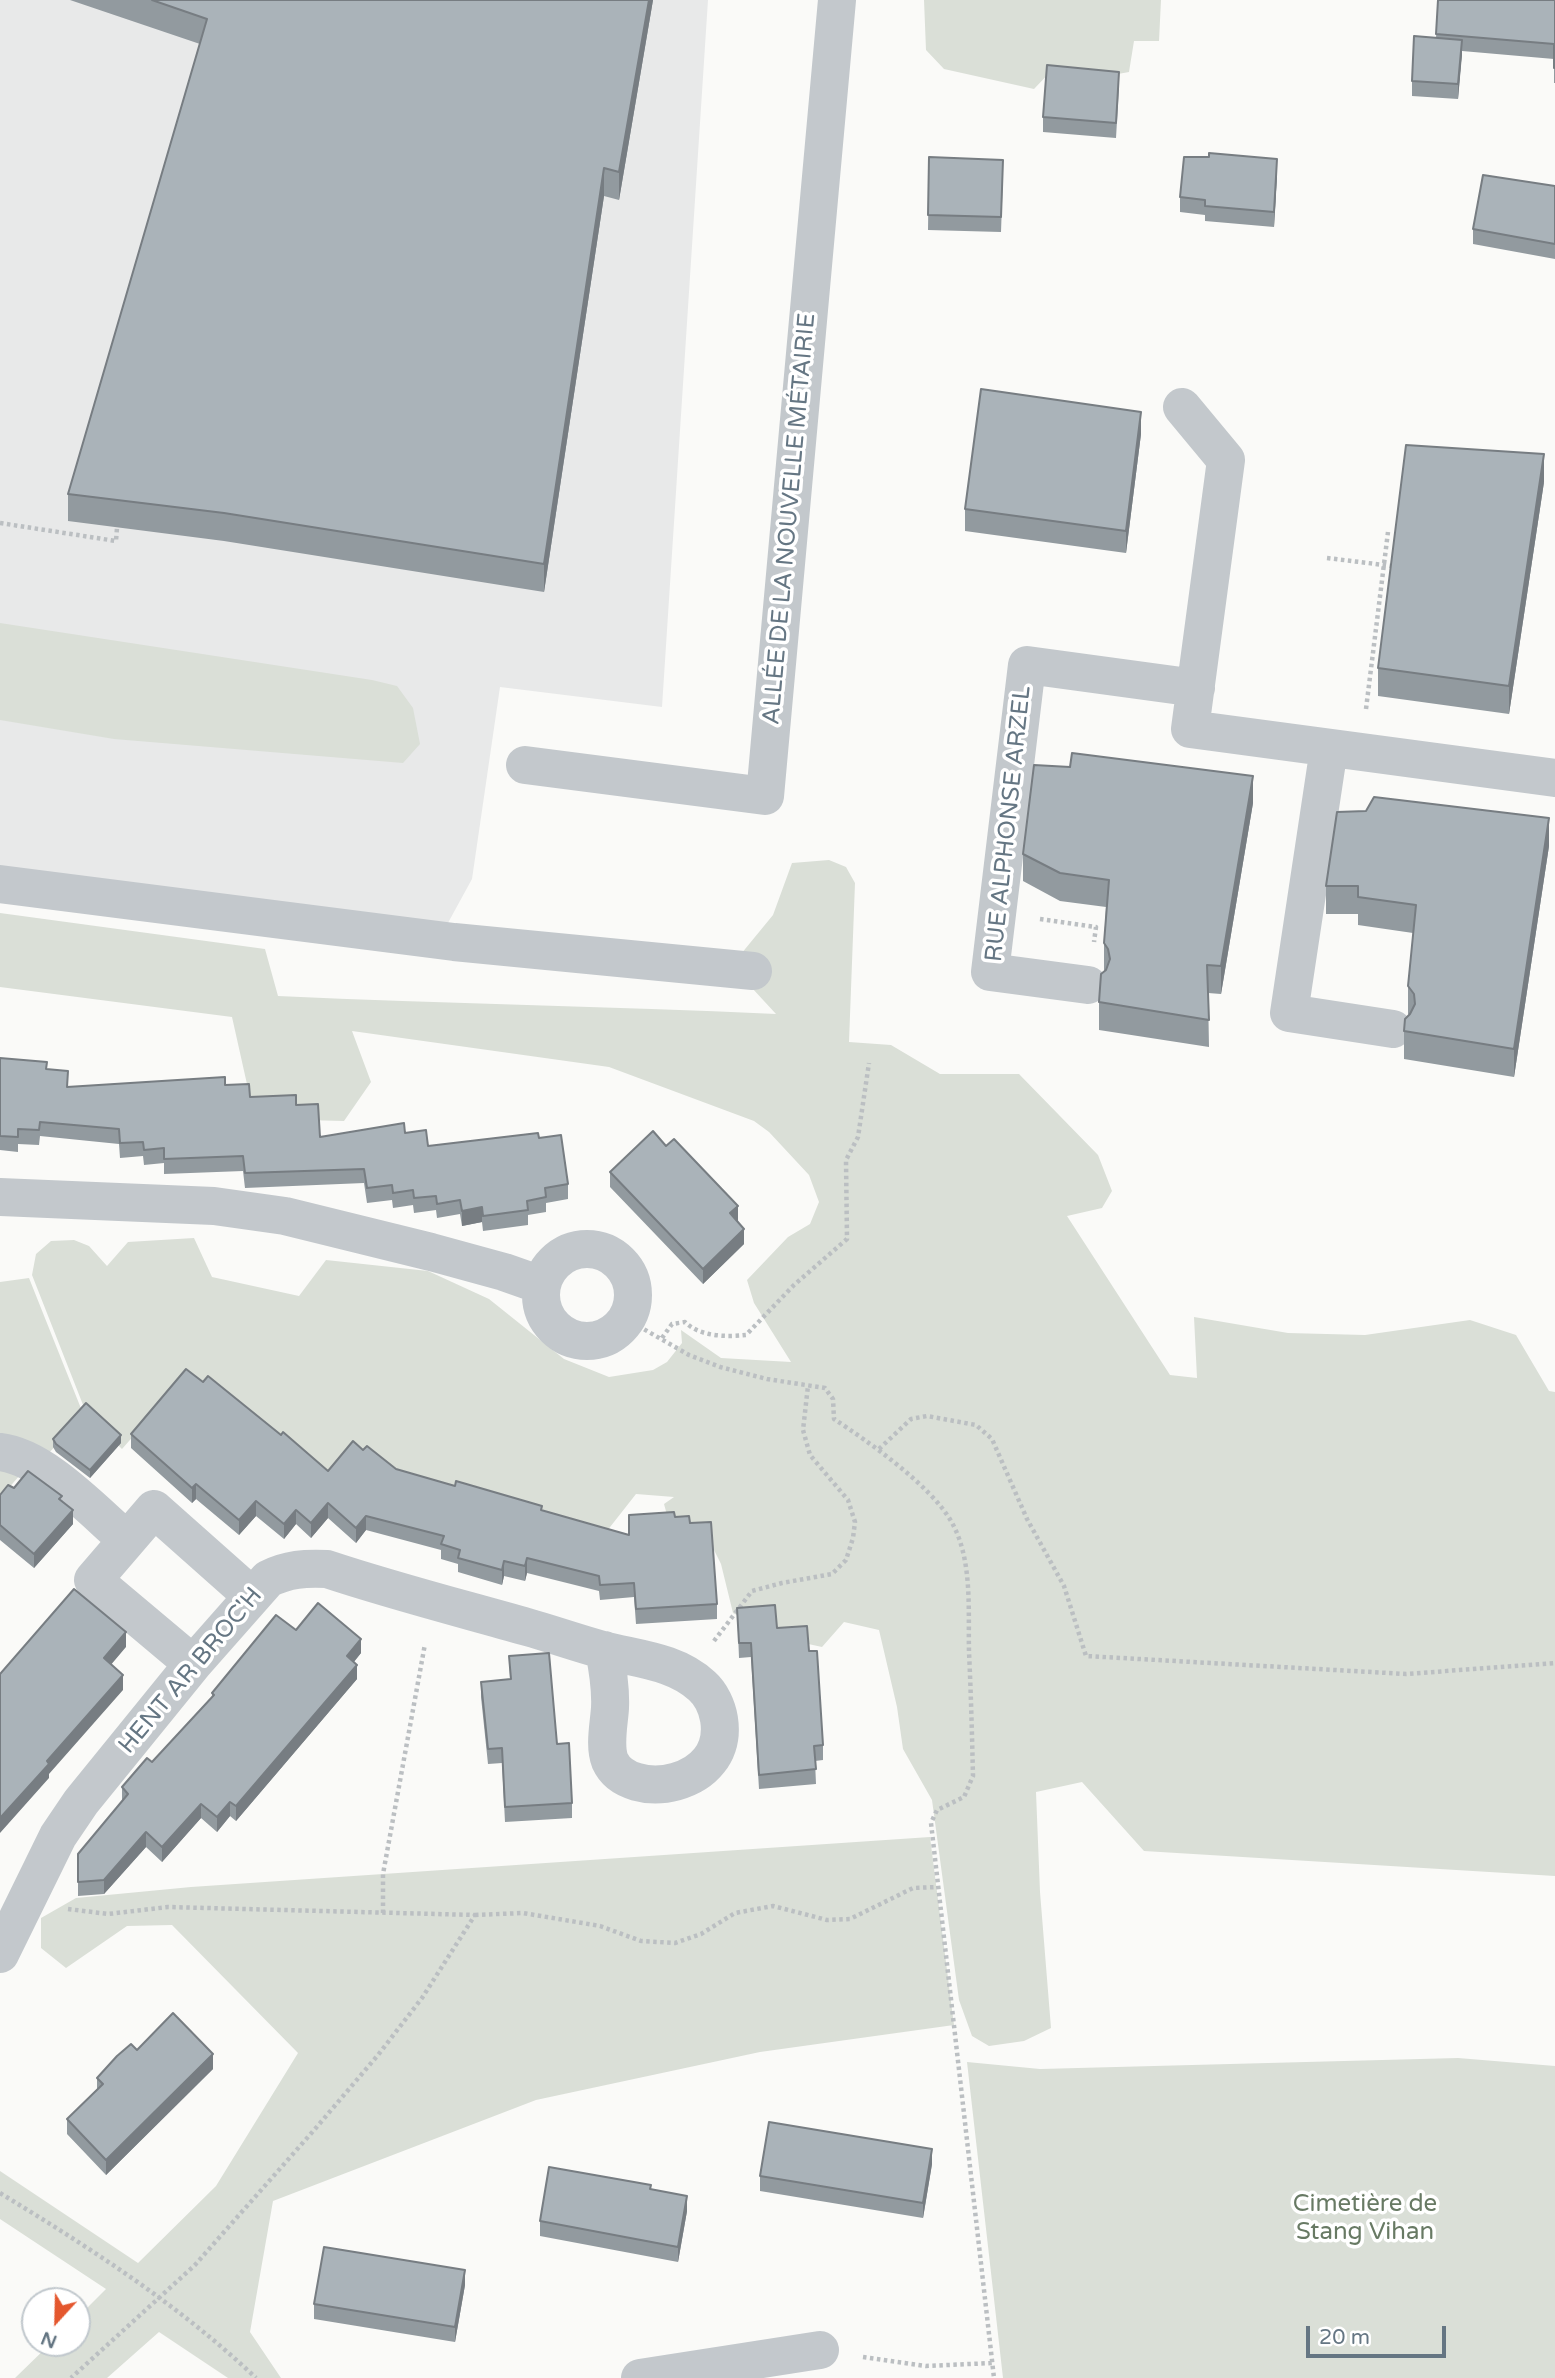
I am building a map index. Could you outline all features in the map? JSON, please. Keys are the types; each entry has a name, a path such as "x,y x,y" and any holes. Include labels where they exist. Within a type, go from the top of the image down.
{"street":[{"name":"ALLÉE DE LA NOUVELLE MÉTAIRIE","path":"525,765 765,796 836,0"},
{"path":"1182,407 1226,460 1190,729 1555,778"},
{"name":"RUE ALPHONSE ARZEL","path":"1088,985 990,972 1027,665 1196,688"},
{"path":"1329,748 1289,1013 1393,1029"},
{"path":"0,884 454,942 753,971"},
{"path":"0,1197 214,1206 285,1216 431,1252 541,1285"},
{"path":"590,1248 605,1252 618,1261 630,1281 632,1304 626,1319 617,1330 604,1338 590,1341 575,1339 562,1334 551,1324 544,1311 541,1285 549,1268 559,1257 574,1250 590,1248"},
{"path":"0,1452 20,1458 43,1470 127,1540"},
{"name":"HENT AR BROC'H","path":"193,1664 93,1580 127,1540 154,1509 252,1596"},
{"name":"HENT AR BROC'H","path":"0,1954 58,1836 81,1802 193,1664 268,1579 292,1569 327,1569 604,1650 662,1664 688,1675 704,1688 717,1708 721,1730 716,1752 703,1769 681,1781 659,1784 638,1782 619,1773 610,1761 607,1744 610,1675 604,1650"},
{"path":"640,2378 820,2350"}],"path":[{"path":"0,523 116,541 117,528"},
{"path":"1365,716 1388,532"},
{"path":"1328,558 1392,566"},
{"path":"998,914 1096,927 1088,985"},
{"path":"662,1338 671,1324 685,1322 692,1329 726,1337 746,1335 794,1285 848,1239 846,1160 858,1138 869,1063"},
{"path":"626,1319 720,1367 825,1388 833,1398 834,1419 879,1449 886,1458 931,1495 951,1520 962,1549 967,1582 973,1776 964,1797 937,1810 930,1823 993,2378"},
{"path":"688,1675 752,1591 832,1574 846,1560 855,1522 848,1500 810,1455 803,1430 808,1386"},
{"path":"879,1449 911,1419 928,1416 976,1425 992,1439 1027,1519 1064,1586 1086,1656 1406,1674 1555,1663"},
{"path":"383,1913 383,1874 433,1601"},
{"path":"26,1898 79,1912 108,1914 168,1907 383,1913 523,1913 600,1926 641,1941 675,1943 701,1934 735,1913 773,1906 827,1920 850,1919 913,1888 937,1887"},
{"path":"71,2378 195,2265 247,2207 378,2055 422,1998 475,1914"},
{"path":"0,2193 160,2298 199,2327 256,2378"},
{"path":"820,2350 926,2366 992,2362"}],"shaded area":[{"path":"0,0 708,0 662,707 500,687 472,879 443,932 0,870"}],"green space":[{"path":"924,0 1161,0 1159,41 1134,41 1129,72 1107,76 1055,67 1034,89 944,69 926,50"},
{"path":"0,623 397,686 413,708 420,744 403,763 114,739 0,720"},
{"path":"829,860 846,867 855,883 849,1042 891,1045 940,1074 1019,1074 1098,1155 1112,1191 1102,1208 1067,1216 1170,1375 1197,1378 1194,1317 1288,1333 1365,1335 1470,1320 1516,1335 1549,1391 1555,1392 1555,1876 1144,1851 1082,1782 1036,1792 1040,1892 1051,2028 1024,2041 989,2046 972,2036 959,2000 932,1800 903,1749 897,1707 879,1630 844,1622 822,1647 781,1638 733,1613 721,1564 711,1544 670,1526 664,1504 674,1497 636,1494 603,1536 322,1484 165,1400 122,1449 87,1415 32,1275 36,1254 51,1241 74,1240 89,1246 107,1266 128,1242 194,1238 212,1277 299,1296 326,1260 428,1271 489,1299 564,1359 609,1377 653,1370 667,1362 682,1343 681,1330 721,1358 791,1362 754,1303 747,1280 788,1237 810,1224 819,1202 809,1175 769,1132 754,1121 609,1067 352,1031 371,1082 344,1121 304,1120 253,1111 232,1017 0,987 0,913 265,949 278,996 776,1014 752,988 741,954 773,915 792,863"},
{"path":"29,1278 84,1416 45,1457 27,1467 0,1498 0,1282"},
{"path":"930,1837 954,2025 760,2052 536,2100 273,2201 250,2332 281,2378 228,2378 159,2332 107,2378 15,2378 37,2357 91,2357 91,2304 106,2289 0,2219 0,2171 138,2263 216,2186 298,2053 172,1925 127,1926 66,1968 41,1948 41,1918 76,1898 191,1887"},
{"name":"Cimetière de Stang Vihan","path":"1458,2058 1555,2066 1555,2378 1003,2378 967,2062 1040,2069"}],"building":[{"path":"152,0 649,0 619,172 604,168 544,564 224,513 68,494 207,19"},
{"path":"1438,0 1555,0 1555,68 1554,44 1436,34"},
{"path":"1414,36 1462,40 1458,84 1412,81"},
{"path":"1047,65 1119,72 1116,123 1043,117"},
{"path":"1209,153 1277,159 1274,212 1205,206 1205,200 1180,197 1184,157 1209,157"},
{"path":"929,157 1003,160 1001,217 928,215"},
{"path":"1483,175 1555,186 1555,244 1473,229"},
{"path":"981,389 1141,412 1126,531 965,509"},
{"path":"1406,445 1544,454 1509,686 1378,668"},
{"path":"1072,753 1253,776 1221,966 1207,965 1209,1020 1099,1002 1101,974 1106,970 1110,959 1104,943 1109,880 1060,873 1023,854 1034,765 1070,767"},
{"path":"1374,797 1549,818 1514,1049 1404,1031 1405,1019 1415,1004 1414,994 1408,986 1416,905 1358,897 1358,886 1326,886 1337,812 1366,811"},
{"path":"0,1058 47,1062 46,1069 68,1071 67,1087 225,1077 225,1085 249,1084 250,1097 296,1095 296,1105 318,1104 320,1137 404,1123 405,1133 426,1130 428,1146 538,1133 539,1138 561,1135 568,1184 545,1188 546,1197 527,1201 528,1210 483,1216 482,1207 462,1211 460,1200 437,1204 436,1196 414,1198 413,1190 393,1193 392,1185 367,1188 364,1169 245,1173 243,1156 164,1159 164,1148 144,1150 143,1142 120,1143 119,1129 40,1122 39,1130 18,1129 18,1137 0,1136"},
{"path":"653,1131 666,1146 674,1139 738,1206 730,1213 744,1229 703,1269 610,1172"},
{"path":"186,1369 203,1382 208,1376 281,1435 283,1432 328,1471 353,1441 363,1450 367,1446 396,1469 455,1486 456,1481 542,1506 541,1510 629,1535 629,1515 674,1512 675,1517 689,1516 690,1523 711,1522 717,1604 636,1609 634,1583 600,1585 599,1576 527,1558 525,1566 504,1561 502,1570 458,1558 460,1550 441,1544 444,1536 366,1516 356,1528 328,1503 311,1523 296,1510 284,1524 256,1501 239,1520 196,1484 192,1488 131,1434"},
{"path":"86,1403 121,1435 90,1470 53,1439"},
{"path":"28,1471 62,1496 59,1499 73,1510 34,1554 0,1525 0,1495 8,1485 14,1488"},
{"path":"74,1589 126,1632 104,1658 123,1675 0,1818 0,1674"},
{"path":"318,1603 361,1639 347,1656 357,1665 236,1806 230,1802 217,1817 201,1804 162,1847 146,1832 104,1880 78,1882 78,1854 128,1794 122,1787 147,1758 152,1762 214,1695 212,1693 276,1615 296,1630"},
{"path":"775,1605 777,1628 807,1626 809,1651 817,1651 823,1745 814,1746 816,1769 759,1775 751,1643 739,1643 737,1608"},
{"path":"549,1653 557,1744 569,1743 572,1803 505,1807 502,1748 488,1749 481,1682 511,1679 509,1656"},
{"path":"173,2013 213,2054 106,2160 67,2119 103,2084 97,2078 117,2056 131,2044 137,2050"},
{"path":"769,2122 932,2149 923,2203 760,2176"},
{"path":"549,2167 651,2185 650,2189 687,2196 678,2247 540,2221"},
{"path":"324,2247 465,2270 455,2327 314,2304"}]}
